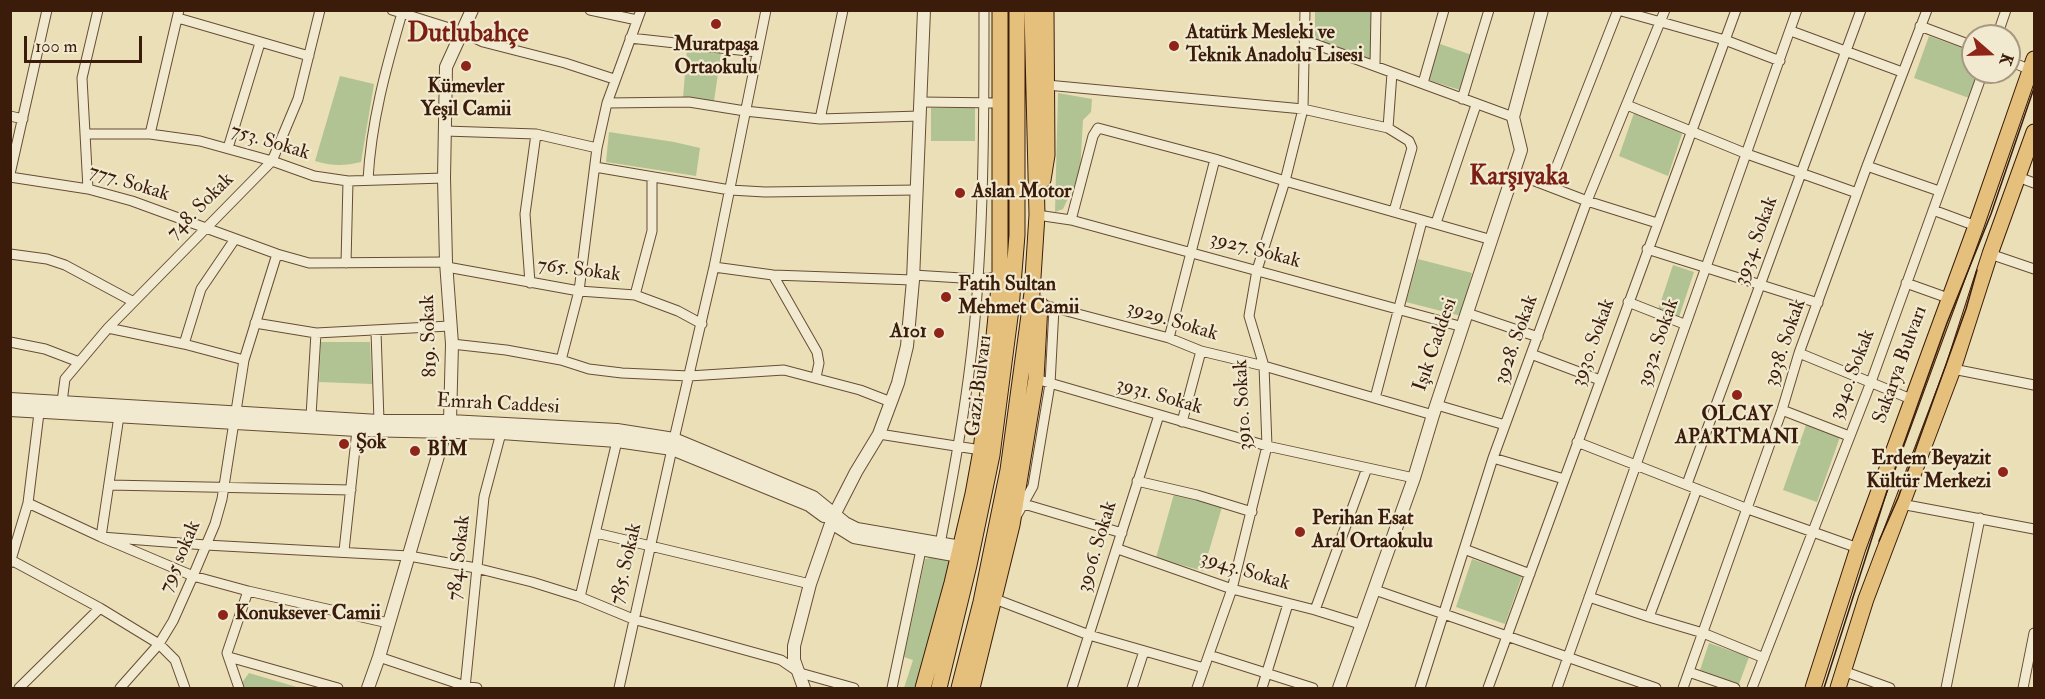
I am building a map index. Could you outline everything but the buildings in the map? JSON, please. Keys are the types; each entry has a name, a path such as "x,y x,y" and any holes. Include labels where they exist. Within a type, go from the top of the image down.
{"main road":[{"path":"923,688 960,551 981,450 1000,277 1000,10"},
{"name":"Gazi Bulvarı","path":"939,688 969,565 992,455 1011,309 1017,234 1017,10"},
{"name":"Gazi Bulvarı","path":"959,688 981,602 1008,470 1032,293 1037,215 1032,10"},
{"path":"1037,215 1047,155 1046,10"},
{"name":"Sakarya Bulvarı","path":"1813,688 1858,548 2033,64"},
{"path":"1000,103 1017,234"},
{"path":"1838,688 1866,598 1953,369 1990,254 2034,132"},
{"path":"972,688 995,599 1043,381 1047,306 1035,256"}],"street":[{"path":"10,176 47,10"},
{"name":"748. Sokak","path":"62,402 65,379 108,328 272,161 298,99 320,10"},
{"name":"819. Sokak","path":"368,688 380,657 388,623 448,426 452,345 446,264 444,178 446,67 472,10"},
{"path":"590,10 637,20"},
{"path":"561,360 579,291 597,148 607,103 641,10"},
{"name":"785. Sokak","path":"619,688 702,324 766,10"},
{"path":"820,119 843,10"},
{"path":"804,688 794,660 794,646 810,584 833,518 856,472 879,434 908,346 924,10"},
{"path":"940,544 959,448 978,279 984,102 984,10"},
{"name":"3910. Sokak","path":"1197,688 1232,589 1267,446 1264,366 1249,316 1257,270 1285,182 1303,109 1305,10"},
{"path":"1375,65 1376,10"},
{"path":"1423,82 1444,10"},
{"path":"1462,99 1488,10"},
{"name":"Işık Caddesi","path":"1339,688 1414,478 1521,150 1513,117 1542,10"},
{"path":"1549,186 1618,10 1725,40 1780,60"},
{"name":"3928. Sokak","path":"1420,688 1505,425 1587,201 1665,10"},
{"name":"3930. Sokak","path":"1488,688 1736,10"},
{"name":"3932. Sokak","path":"1557,688 1797,10"},
{"name":"3934. Sokak","path":"1687,484 1861,10"},
{"name":"3938. Sokak","path":"1683,688 1866,166 1926,10"},
{"path":"88,189 82,78 97,11"},
{"path":"368,180 369,150 397,12 462,32 483,42 565,63 614,79"},
{"path":"150,134 178,14 260,43 309,56"},
{"path":"1920,26 1961,41"},
{"path":"1791,31 1902,72"},
{"path":"630,38 757,52"},
{"path":"1304,40 1513,117"},
{"path":"228,148 260,43"},
{"path":"1388,129 1392,73"},
{"name":"3940. Sokak","path":"1752,688 1871,382 1979,84"},
{"path":"1047,85 1303,109 1388,129 1409,141 1412,148 1394,212"},
{"path":"607,103 689,102 820,119 920,116"},
{"path":"921,102 1000,103"},
{"path":"1436,223 1476,105"},
{"path":"1627,105 1747,154 1857,194"},
{"path":"10,116 22,119"},
{"path":"1071,220 1092,136 1098,128 1215,159 1285,182 1492,240"},
{"path":"445,131 536,134 597,148"},
{"name":"753. Sokak","path":"86,134 150,134 200,141 272,161 314,176 348,181 444,178"},
{"path":"530,284 525,214 536,134"},
{"path":"1169,339 1215,159"},
{"path":"1866,166 1939,191"},
{"path":"595,167 730,190 765,192 916,190"},
{"path":"1514,173 1587,201 1657,223"},
{"name":"777. Sokak","path":"10,176 88,189 132,201 277,254 309,262 446,264"},
{"path":"635,295 652,231 652,177"},
{"path":"2018,177 2034,183"},
{"path":"345,263 348,181"},
{"path":"1933,210 1976,226"},
{"name":"3927. Sokak","path":"1037,215 1071,220 1463,327"},
{"path":"1375,398 1422,220"},
{"path":"184,344 201,289 235,239"},
{"path":"1647,249 1818,303"},
{"path":"10,254 46,259 65,265 132,301"},
{"name":"795 sokak","path":"120,688 159,644 173,621 215,524 225,486 244,360 277,254"},
{"path":"1990,254 2034,268"},
{"name":"765. Sokak","path":"446,264 530,284 579,291 635,295 678,311 702,324"},
{"path":"714,267 773,275 978,279 1000,277"},
{"path":"773,275 817,352 819,363 816,377"},
{"path":"1906,283 1948,298"},
{"path":"1628,302 1684,324"},
{"name":"3929. Sokak","path":"1047,306 1375,398 1505,425"},
{"path":"1467,314 1538,337"},
{"path":"255,324 316,333 450,326"},
{"path":"108,328 184,344 244,360"},
{"path":"376,331 379,421"},
{"path":"310,416 316,333"},
{"path":"10,342 45,349 79,362"},
{"path":"452,345 506,350 561,360 589,369 689,376 784,370 860,390 891,402"},
{"path":"1182,422 1201,351"},
{"path":"1799,353 1911,399"},
{"path":"1531,354 1600,380"},
{"path":"1953,369 2034,385"},
{"path":"1012,525 1033,486 1043,381"},
{"name":"3931. Sokak","path":"1043,381 1267,446 1414,478"},
{"name":"Emrah Caddesi","path":"10,399 235,417 357,430 448,426 501,433 673,444"},
{"name":"Emrah Caddesi","path":"10,410 119,416 310,416 448,426 617,430 673,444 857,529 940,544 960,551"},
{"path":"1782,410 1849,436"},
{"path":"39,413 28,502 15,530 11,561 100,608 159,644 175,660 186,688"},
{"name":"3906. Sokak","path":"1072,688 1159,415"},
{"path":"101,537 119,416"},
{"path":"344,551 357,430"},
{"name":"784. Sokak","path":"465,687 484,497 501,433"},
{"path":"879,434 981,450"},
{"path":"580,597 617,441"},
{"path":"1578,442 1697,489 1858,548"},
{"path":"1493,459 1564,479"},
{"path":"1316,610 1367,468"},
{"path":"1137,481 1197,495 1252,512"},
{"path":"110,485 351,490"},
{"path":"1649,617 1697,489"},
{"path":"28,502 101,537 194,576 248,591 388,623"},
{"path":"1024,504 1122,533"},
{"path":"1901,504 2034,529"},
{"name":"Emrah Caddesi","path":"833,518 854,537 921,550 960,551"},
{"path":"1946,688 1980,518"},
{"path":"596,533 810,584"},
{"path":"101,537 410,556 476,568 580,597 633,619 781,660 800,673 854,688"},
{"name":"3943. Sokak","path":"1118,549 1232,589 1316,610 1363,625"},
{"path":"1464,549 1530,574"},
{"path":"892,688 921,550"},
{"path":"1375,590 1656,688"},
{"path":"239,688 227,652 248,591"},
{"path":"1589,597 1703,633 1764,658"},
{"path":"995,599 1089,635 1204,668"},
{"path":"1262,688 1288,604"},
{"path":"19,688 100,608"},
{"path":"2023,688 2034,633"},
{"path":"1132,688 1143,651"},
{"path":"1209,655 1313,688"},
{"path":"229,657 311,685 339,688"},
{"path":"380,657 465,687 477,688"},
{"path":"1843,671 1890,688"},
{"path":"1689,672 1735,688"}],"green space":[{"path":"1315,11 1371,11 1370,60 1315,41"},
{"path":"1929,36 1961,48 1961,84 1974,84 1969,98 1914,78"},
{"path":"1440,44 1472,55 1460,90 1428,80"},
{"path":"687,49 721,53 714,101 683,98"},
{"path":"340,76 374,84 361,162 338,165 315,161"},
{"path":"1058,93 1092,99 1091,112 1083,120 1080,173 1063,209 1055,212"},
{"path":"931,108 975,108 975,141 931,141"},
{"path":"1634,113 1676,128 1682,134 1668,176 1619,156"},
{"path":"609,132 700,148 696,176 606,162"},
{"path":"1418,259 1472,273 1461,316 1406,302"},
{"path":"1673,265 1694,272 1679,317 1658,310"},
{"path":"321,342 370,342 372,384 319,382"},
{"path":"1806,425 1840,437 1817,502 1783,490"},
{"path":"1174,494 1222,507 1203,571 1156,558"},
{"path":"947,558 953,566 919,688 904,688 913,660 904,657 925,559"},
{"path":"1472,559 1522,576 1505,624 1456,607"},
{"path":"1709,643 1749,657 1739,684 1700,670"},
{"path":"249,673 300,688 243,688 241,684"}],"tram line":[{"path":"1824,688 1887,491 1947,323 1991,214 2034,88"},
{"path":"1879,541 1898,498 1966,309 1977,270"}],"place":[{"name":"Muratpaşa Ortaokulu","path":"716,24"},
{"name":"Atatürk Mesleki ve Teknik Anadolu Lisesi","path":"1174,46"},
{"name":"Kümevler Yeşil Camii","path":"466,66"},
{"name":"Aslan Motor","path":"960,193"},
{"name":"Fatih Sultan Mehmet Camii","path":"946,297"},
{"name":"A101","path":"939,333"},
{"name":"OLCAY APARTMANI","path":"1737,395"},
{"name":"Şok","path":"344,444"},
{"name":"BİM","path":"415,451"},
{"name":"Erdem Beyazit Kültür Merkezi","path":"2003,472"},
{"name":"Perihan Esat Aral Ortaokulu","path":"1300,532"},
{"name":"Konuksever Camii","path":"223,615"}],"district":[{"name":"Dutlubahçe","path":"468,35"},
{"name":"Karşıyaka","path":"1519,178"}]}
